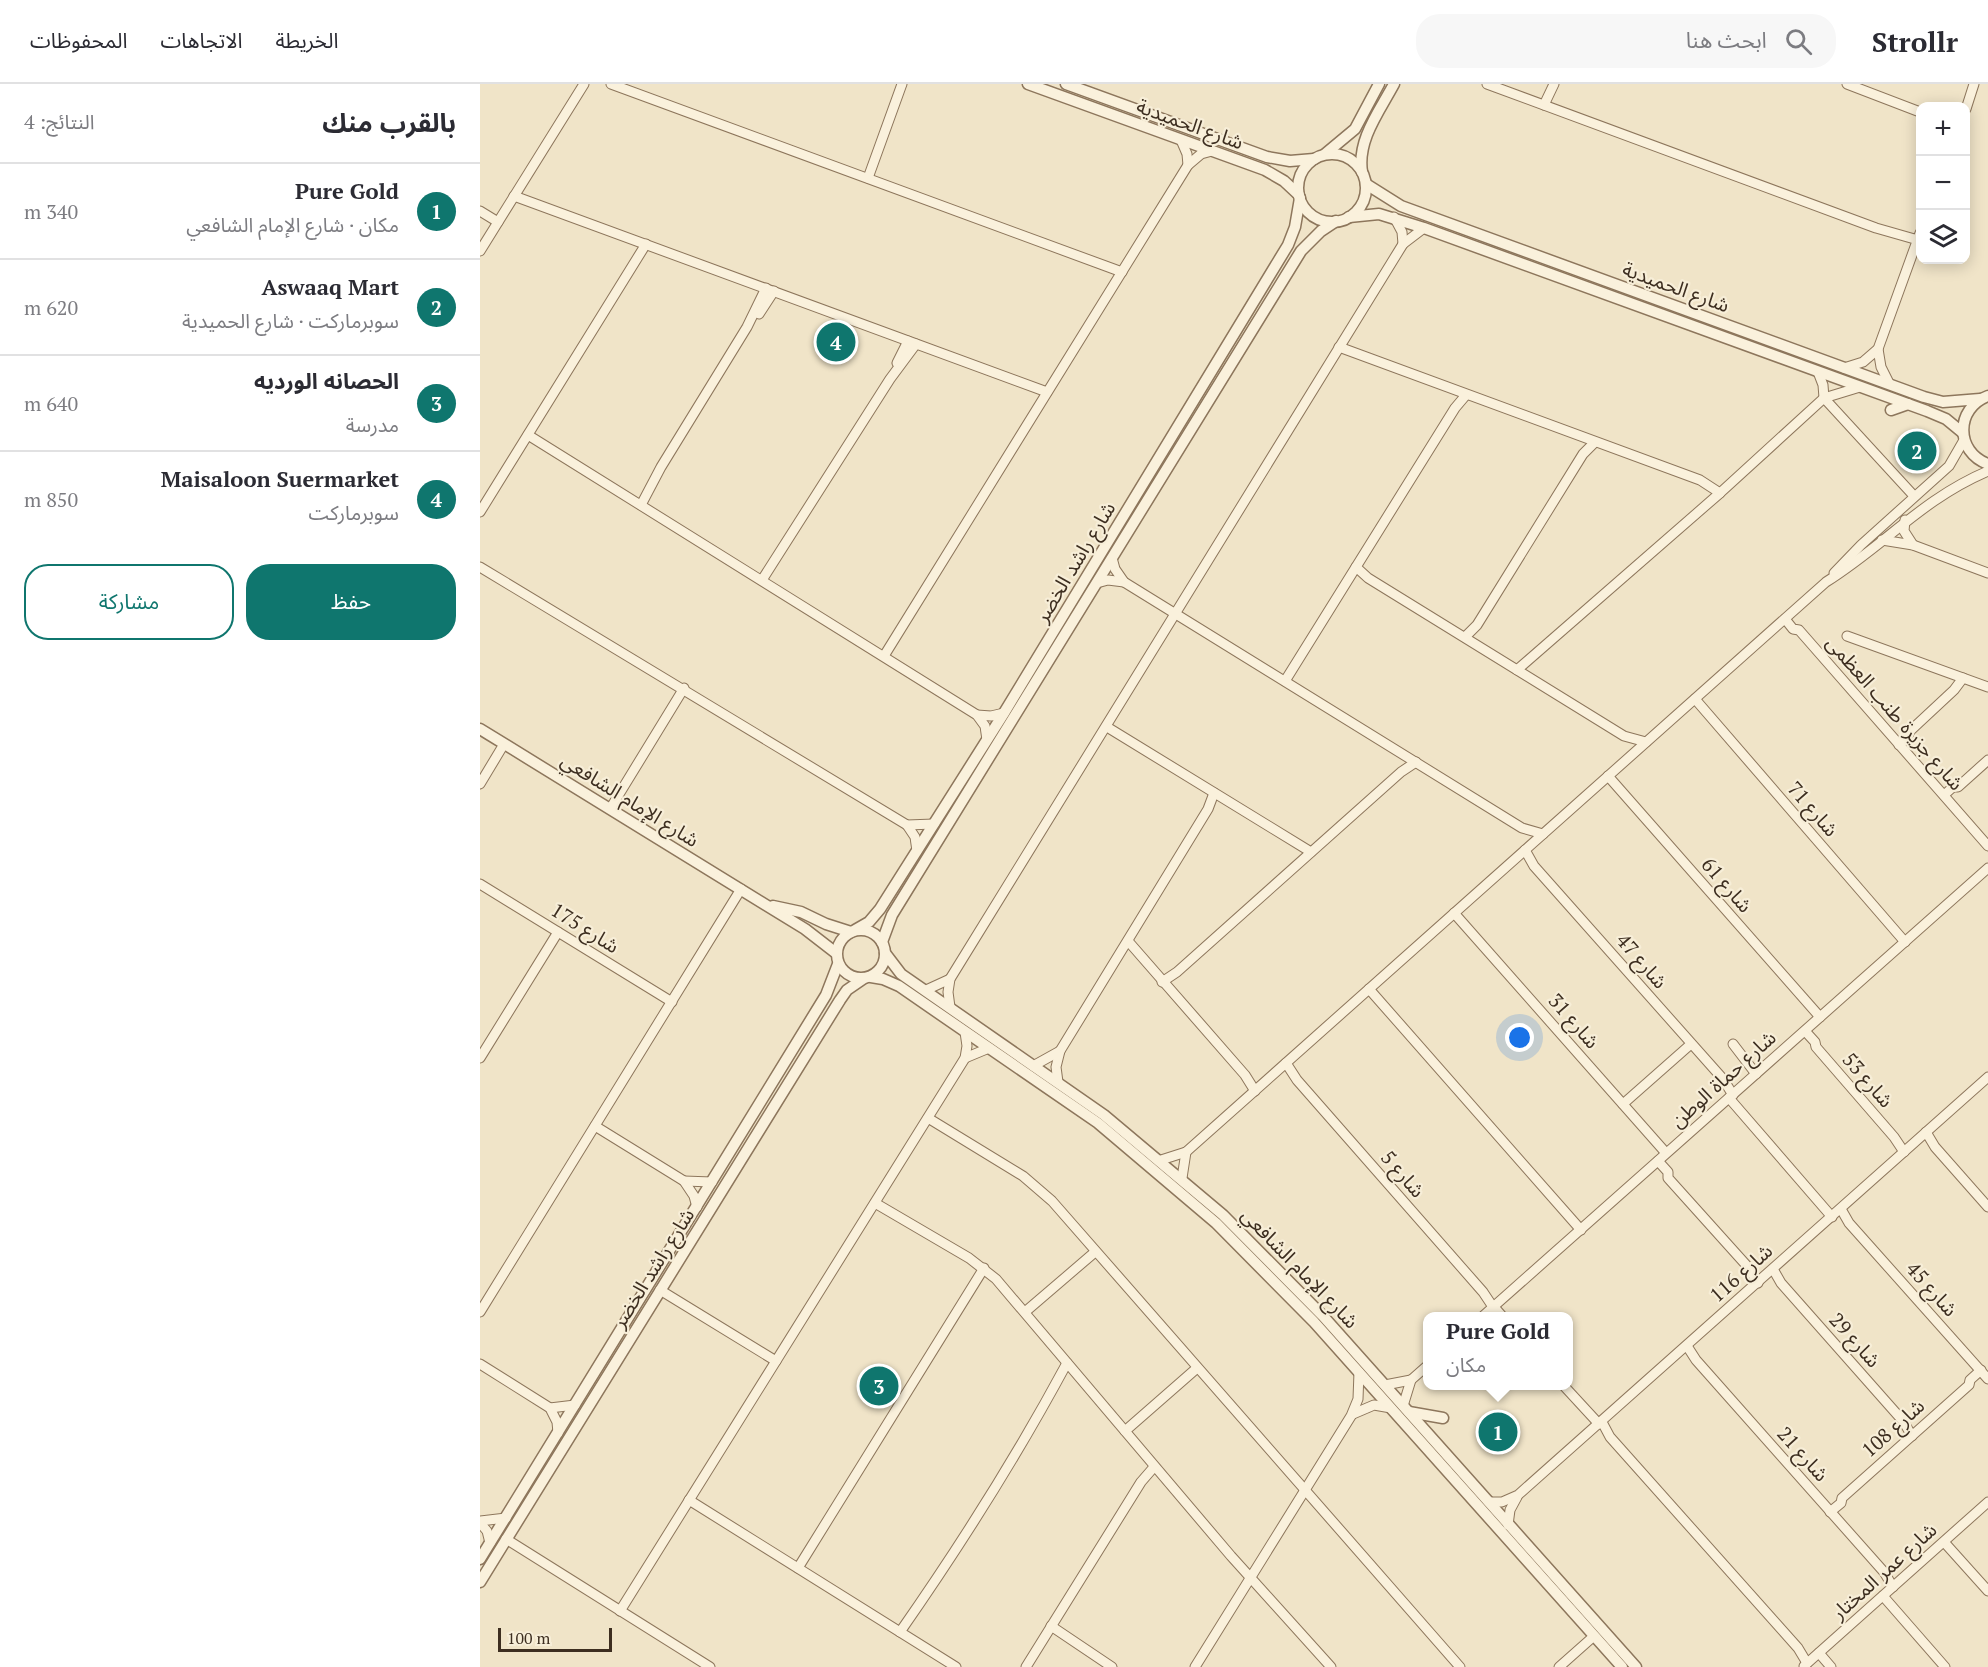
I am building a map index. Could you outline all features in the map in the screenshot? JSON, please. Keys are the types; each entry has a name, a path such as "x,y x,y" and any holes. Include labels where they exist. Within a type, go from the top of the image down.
{"street":[{"path":"480,251 584,84"},
{"path":"611,84 1122,272"},
{"path":"868,178 902,84"},
{"name":"شارع الحميدية","path":"1028,84 1275,175 1300,197"},
{"name":"شارع الحميدية","path":"1066,84 1267,158 1290,161 1318,157"},
{"path":"1379,84 1355,129 1344,141 1318,157 1299,179 1300,197 1304,207 1318,219 1336,221 1349,217 1362,203 1365,184 1362,172 1363,144 1394,84"},
{"path":"1486,84 1876,228 1916,239"},
{"path":"1541,104 1549,84"},
{"path":"1541,104 1554,84"},
{"path":"1847,84 1916,110"},
{"path":"1968,102 1974,84"},
{"path":"1180,140 1187,154 1188,165"},
{"path":"884,656 1188,165 1202,154 1212,151"},
{"path":"1318,157 1346,157 1362,172"},
{"name":"شارع الحميدية","path":"1365,184 1401,206 1844,368 1943,402 1985,397"},
{"path":"514,196 1047,392"},
{"name":"شارع راشد الخضر","path":"853,931 875,916 1004,713 1287,245 1295,227 1300,197"},
{"path":"480,211 498,222"},
{"name":"شارع الحميدية","path":"1349,217 1371,214 1394,217 1908,404 1941,417 1963,436 1973,456 1988,464"},
{"path":"1394,217 1402,232 1403,244"},
{"name":"شارع راشد الخضر","path":"884,948 892,915 1301,251 1320,231 1336,221"},
{"path":"950,1007 948,992 950,979 1403,244 1424,228"},
{"path":"480,512 646,244"},
{"path":"1844,368 1863,362 1878,349 1916,245"},
{"path":"638,503 770,290"},
{"path":"764,582 912,342"},
{"path":"1339,347 1700,480 1720,493"},
{"path":"1878,349 1881,367 1889,383"},
{"path":"1818,372 1823,384 1824,399 1914,496"},
{"path":"1520,672 1531,665 1532,660 1824,399 1860,387"},
{"path":"1285,681 1463,393"},
{"path":"1826,582 1851,554 1949,466 1963,436 1968,411 1985,397"},
{"path":"1891,410 1908,404"},
{"path":"528,435 977,715 985,726 987,740"},
{"path":"1468,639 1591,441"},
{"path":"1161,1160 1186,1152 1826,582 1941,494 1988,471"},
{"path":"1905,520 1904,531 1913,545"},
{"path":"1882,540 1913,545 1988,573"},
{"path":"1112,558 1117,573 1124,582 1522,828 1543,834"},
{"path":"480,562 491,571 907,825 915,837 917,850"},
{"path":"480,567 491,571"},
{"path":"1354,570 1624,736 1646,742"},
{"path":"1097,583 1108,580 1124,582"},
{"name":"شارع جزيرة طنب العظمى","path":"1787,617 1799,626 1799,630 1988,846"},
{"path":"1847,636 1988,687"},
{"path":"1897,743 1908,737 1910,731 1954,690 1963,678"},
{"path":"610,809 684,688"},
{"name":"شارع 71","path":"1695,699 1905,942"},
{"path":"977,715 991,716 1004,713"},
{"path":"1107,727 1311,852"},
{"name":"شارع الإمام الشافعي","path":"480,729 813,934 837,958"},
{"path":"1624,736 1636,752"},
{"path":"480,784 504,744"},
{"path":"1164,985 1413,760"},
{"path":"1946,798 1957,792 1958,787 1988,760"},
{"name":"شارع 61","path":"1608,776 1820,1017"},
{"path":"1059,1082 1056,1066 1060,1051 1217,795"},
{"path":"907,825 934,824"},
{"path":"1522,828 1533,843"},
{"name":"شارع 47","path":"1522,852 1529,865 1534,866 1691,1044 1723,1079 1728,1080 1733,1094 1836,1213"},
{"name":"شارع حماة الوطن","path":"1488,1312 1988,868"},
{"name":"شارع 175","path":"480,884 672,1002"},
{"path":"480,1312 741,890"},
{"name":"شارع الإمام الشافعي","path":"761,902 796,910 826,924 853,931"},
{"name":"شارع 31","path":"1454,913 1666,1153"},
{"path":"853,931 873,933 884,948 881,967 867,978 851,977 837,958 842,938 853,931"},
{"path":"480,1058 558,932"},
{"path":"1126,944 1257,1088"},
{"name":"شارع الإمام الشافعي","path":"884,948 896,970 1059,1082 1161,1160 1272,1262 1636,1667"},
{"name":"شارع راشد الخضر","path":"480,1559 826,995 837,958"},
{"name":"شارع راشد الخضر","path":"480,1582 840,1000 847,990 867,978"},
{"name":"شارع الإمام الشافعي","path":"867,978 894,983 1098,1123 1180,1190 1271,1277 1359,1372 1622,1667"},
{"path":"926,990 950,979"},
{"path":"1369,989 1581,1230"},
{"path":"620,1611 965,1058 967,1041 965,1032"},
{"name":"شارع 53","path":"1802,1033 1814,1040 1816,1047 1894,1137 1901,1139 1906,1150"},
{"path":"1623,1104 1691,1044"},
{"path":"1733,1044 1756,1074"},
{"path":"965,1058 988,1048"},
{"path":"1033,1066 1060,1051"},
{"name":"شارع 5","path":"1284,1065 1292,1079 1297,1080 1483,1292 1489,1294 1499,1312"},
{"name":"شارع 116","path":"1508,1525 1510,1510 1518,1496 1988,1077"},
{"path":"928,1118 1033,1184 1053,1201 1095,1252 1460,1667"},
{"path":"595,1126 684,1181 694,1196 697,1207"},
{"path":"1924,1134 1988,1207"},
{"path":"1182,1178 1186,1152"},
{"path":"1655,1163 1668,1172 1668,1178 1748,1267 1765,1276"},
{"path":"684,1181 712,1182"},
{"path":"875,1203 984,1268 1024,1312 1154,1467 1331,1667"},
{"name":"شارع 45","path":"1836,1213 1849,1223 1985,1375"},
{"path":"1024,1312 1095,1252"},
{"path":"798,1568 984,1268"},
{"name":"شارع 29","path":"1765,1276 1781,1283 1914,1433"},
{"path":"660,1290 776,1361"},
{"name":"شارع 21","path":"1685,1348 1691,1359 1696,1360 1884,1572 1890,1574 1896,1585"},
{"path":"480,1364 550,1408 557,1422 558,1433"},
{"path":"903,1634 1070,1366"},
{"path":"1125,1431 1197,1368"},
{"path":"1385,1386 1411,1380 1423,1369"},
{"path":"1195,1667 1351,1416 1358,1399 1359,1372"},
{"name":"شارع 108","path":"1828,1509 1969,1385 1970,1380 1985,1375"},
{"path":"1411,1380 1406,1409 1443,1418"},
{"path":"1568,1390 1599,1424 1605,1436 1610,1437 1798,1648 1803,1649 1810,1660 1832,1667"},
{"path":"550,1408 575,1405"},
{"path":"1351,1416 1374,1405 1391,1408"},
{"path":"1026,1667 1141,1482 1154,1467"},
{"name":"شارع 116","path":"1489,1502 1502,1502 1518,1496"},
{"path":"689,1500 956,1667"},
{"name":"شارع عمر المختار","path":"1810,1660 1988,1502"},
{"path":"490,1543 487,1531 480,1522 506,1518"},
{"path":"506,1539 710,1667"},
{"path":"1944,1542 1988,1591"},
{"path":"1883,1596 1945,1667"},
{"path":"1050,1628 1112,1667"},
{"path":"1559,1667 1594,1636"}],"place":[{"name":"Maisaloon Suermarket","path":"836,342"},
{"name":"Aswaaq Mart","path":"1917,451"},
{"name":"الحصانه الورديه","path":"879,1386"},
{"name":"Pure Gold","path":"1498,1432"}]}
